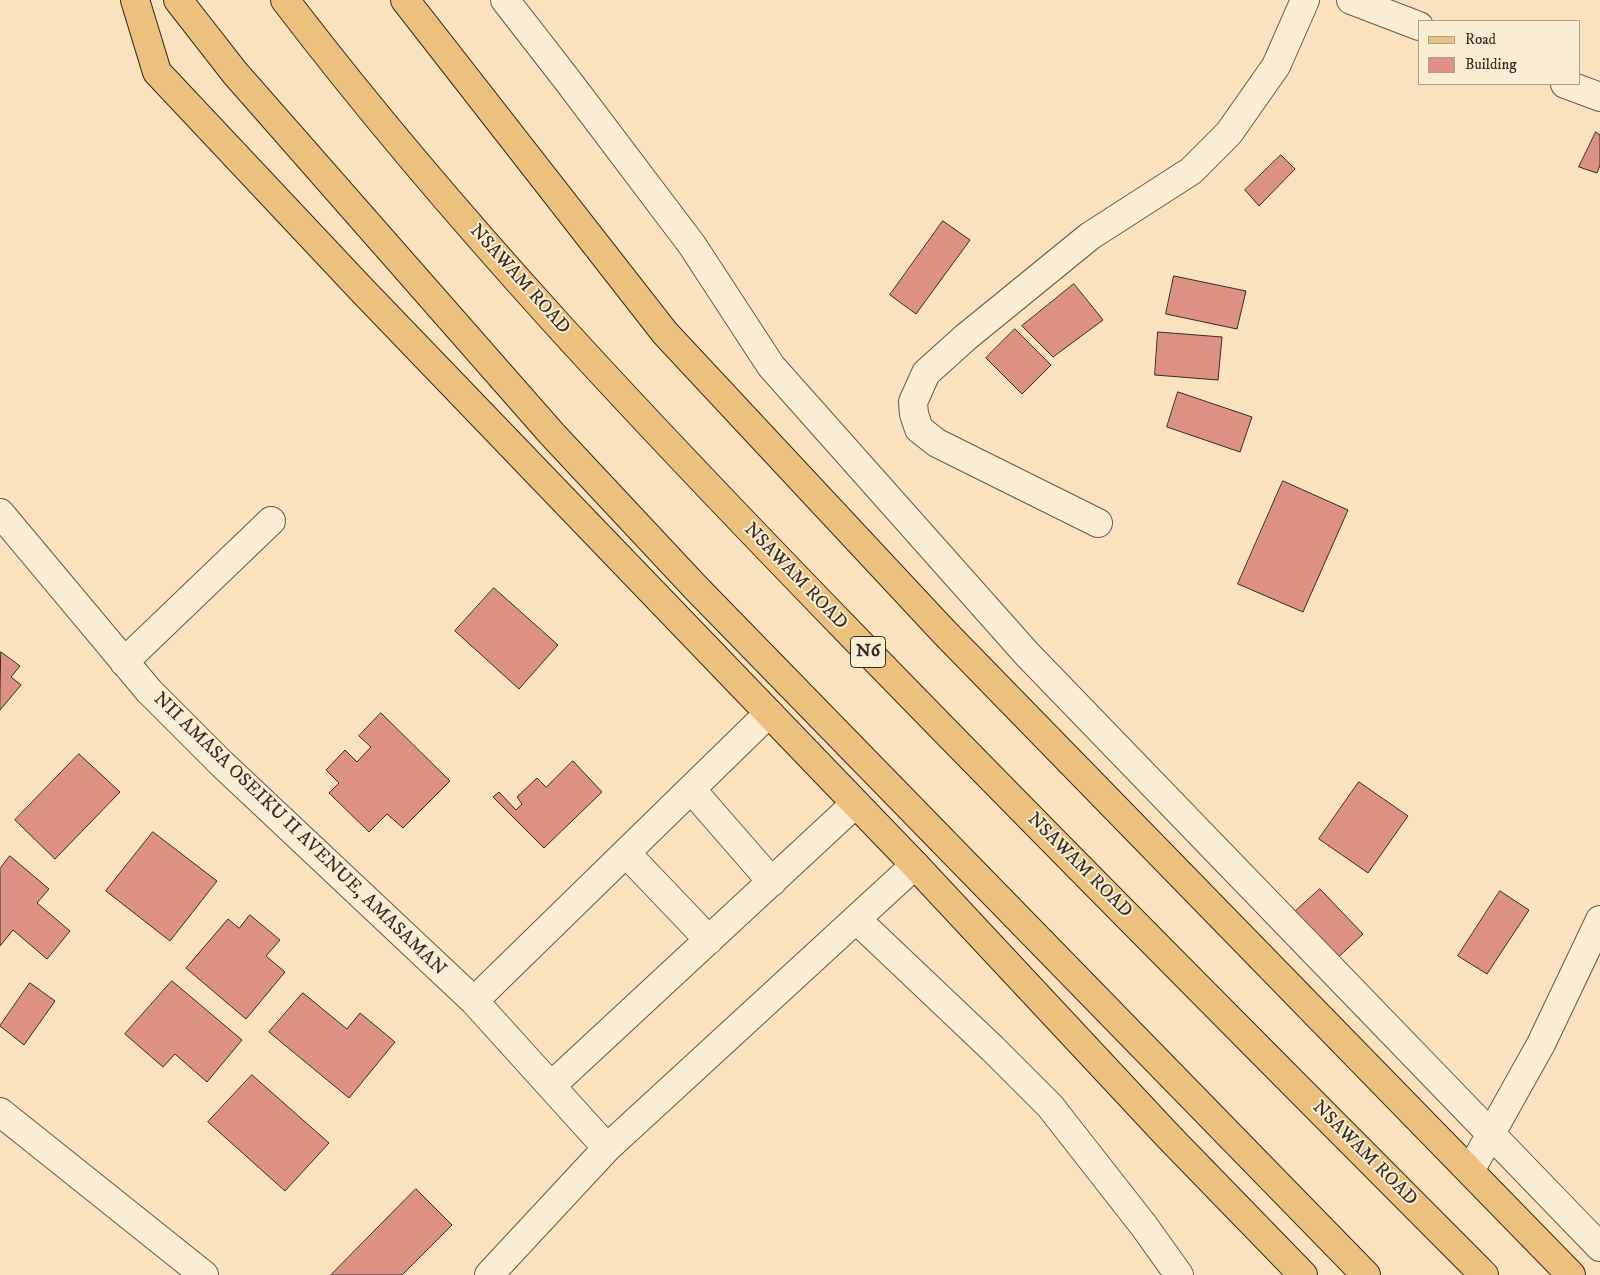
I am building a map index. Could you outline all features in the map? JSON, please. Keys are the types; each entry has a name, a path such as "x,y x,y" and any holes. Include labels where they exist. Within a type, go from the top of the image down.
{"main road":[{"path":"135,0 157,72 368,296 915,865 1169,1137 1303,1275"},
{"path":"178,0 236,73 552,434 697,590 1366,1275"},
{"name":"NSAWAM ROAD","path":"285,0 344,76 511,273 689,467 920,705 1484,1275"},
{"path":"405,0 665,333 945,633 1571,1275"}],"street":[{"path":"505,0 568,80 692,245 777,374 1027,654 1600,1247"},
{"path":"1098,523 937,443 920,429 914,414 913,402 926,373 966,337 1090,236 1191,171 1229,133 1276,66 1306,0"},
{"path":"1351,0 1418,26"},
{"path":"1568,85 1600,97"},
{"name":"NII AMASA OSEIKU II AVENUE, AMASAMAN","path":"0,513 149,691 221,763 474,1001 607,1148"},
{"path":"124,662 272,521"},
{"path":"474,1001 769,713"},
{"path":"691,789 772,882"},
{"path":"551,1086 855,804"},
{"path":"626,853 709,940"},
{"path":"489,1275 607,1148 915,865"},
{"path":"856,919 1050,1106 1144,1226 1179,1275"},
{"path":"1470,1171 1541,1044 1600,920"},
{"path":"0,1112 204,1275"}],"building":[{"path":"1596,132 1600,135 1600,165 1597,173 1579,167"},
{"path":"1281,155 1295,169 1259,206 1245,190"},
{"path":"943,221 970,240 916,314 890,295"},
{"path":"1174,276 1246,291 1237,329 1166,314"},
{"path":"1074,284 1103,320 1053,357 1022,326"},
{"path":"1015,329 1051,365 1022,394 986,358"},
{"path":"1158,332 1222,337 1218,380 1155,375"},
{"path":"1178,392 1252,417 1240,452 1167,427"},
{"path":"1283,481 1348,510 1303,612 1238,584"},
{"path":"494,588 558,645 519,689 455,631"},
{"path":"1,652 20,666 11,677 21,685 0,710"},
{"path":"381,713 450,781 403,828 387,814 369,832 329,793 339,783 326,770 345,750 357,762 371,747 359,736"},
{"path":"79,754 120,792 55,859 15,820"},
{"path":"573,761 602,792 544,848 493,797 499,792 516,810 522,804 517,797 537,778 546,787"},
{"path":"1359,782 1408,816 1368,873 1319,839"},
{"path":"153,832 217,881 170,941 106,891"},
{"path":"10,856 49,889 37,903 70,931 47,959 13,930 0,946 0,869"},
{"path":"1320,889 1363,934 1332,963 1288,918"},
{"path":"1500,891 1529,910 1487,974 1458,956"},
{"path":"250,915 280,940 266,956 285,972 246,1019 186,968 228,919 239,928"},
{"path":"172,981 242,1040 207,1082 175,1054 163,1067 125,1034"},
{"path":"30,983 55,1001 24,1045 0,1026"},
{"path":"303,993 347,1029 360,1013 395,1042 349,1098 269,1032"},
{"path":"252,1075 329,1143 285,1191 208,1122"},
{"path":"416,1189 452,1225 402,1275 331,1275"}]}
